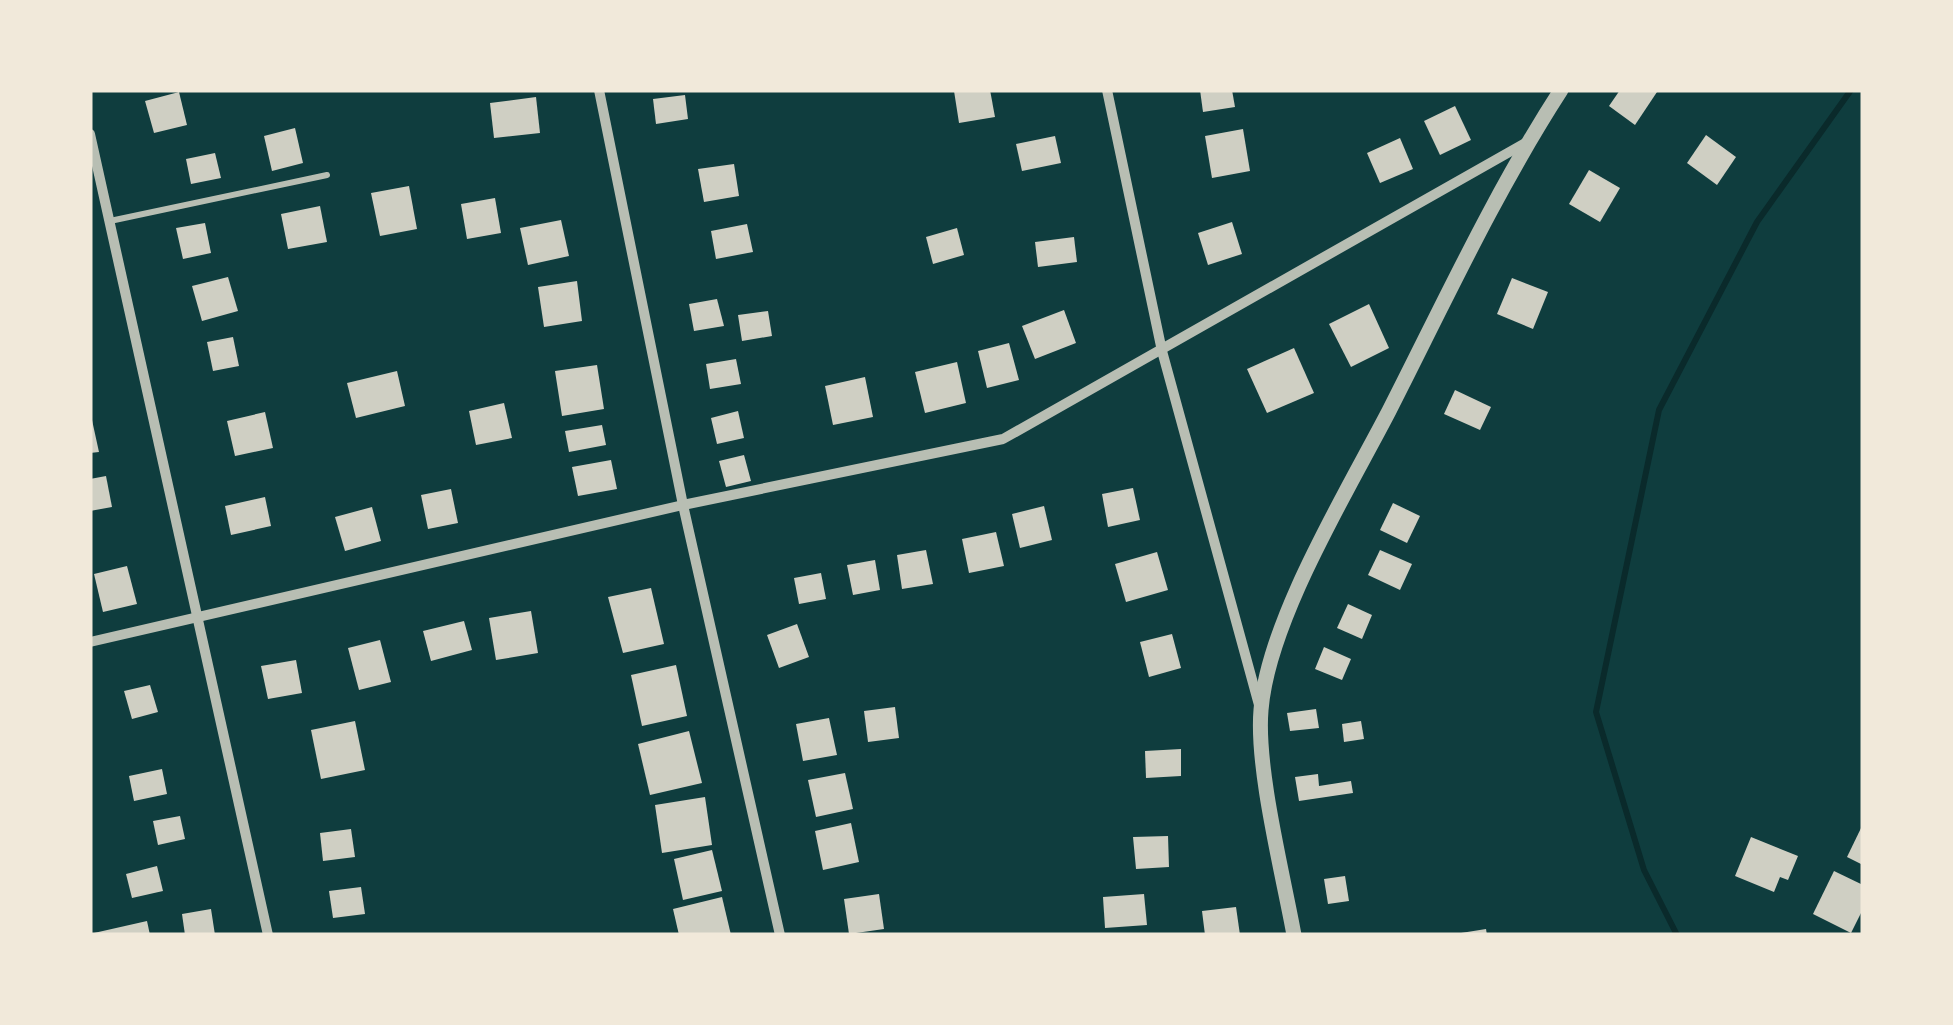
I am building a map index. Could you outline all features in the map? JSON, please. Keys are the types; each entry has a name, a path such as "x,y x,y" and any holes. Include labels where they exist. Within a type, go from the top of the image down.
{"street":[{"path":"599,90 683,505 780,935"},
{"path":"1107,90 1162,352 1261,711 1267,778 1294,935"},
{"path":"1261,711 1272,661 1294,600 1527,142 1561,90"},
{"path":"90,134 268,935"},
{"path":"90,642 683,505 1003,439 1527,142"}],"lane":[{"path":"110,221 327,176"}],"building":[{"path":"990,90 995,117 959,123 954,91"},
{"path":"1200,90 1232,90 1235,107 1203,112"},
{"path":"1620,90 1657,92 1635,125 1609,106"},
{"path":"179,92 187,125 154,133 145,101"},
{"path":"685,95 688,119 656,124 653,99"},
{"path":"536,97 540,133 494,138 490,103"},
{"path":"1455,106 1471,140 1440,155 1424,121"},
{"path":"295,128 303,163 272,171 264,136"},
{"path":"1243,129 1250,171 1212,178 1205,136"},
{"path":"1706,135 1736,157 1717,185 1687,163"},
{"path":"1055,136 1061,163 1022,171 1016,144"},
{"path":"1400,138 1413,169 1380,183 1367,153"},
{"path":"215,153 221,178 191,184 186,159"},
{"path":"734,164 739,196 704,202 698,169"},
{"path":"1589,170 1620,188 1600,222 1569,204"},
{"path":"409,186 417,229 380,236 371,193"},
{"path":"495,198 501,233 467,239 461,204"},
{"path":"320,206 327,242 288,249 281,214"},
{"path":"561,220 569,256 528,265 520,228"},
{"path":"1232,222 1242,254 1208,265 1198,233"},
{"path":"205,223 211,253 183,259 176,228"},
{"path":"747,224 753,252 716,259 711,231"},
{"path":"957,228 964,255 933,264 926,237"},
{"path":"1074,237 1077,262 1038,267 1035,242"},
{"path":"228,277 238,311 202,321 192,286"},
{"path":"1512,278 1548,292 1533,329 1497,314"},
{"path":"577,281 582,321 544,327 538,287"},
{"path":"717,299 724,326 694,331 689,304"},
{"path":"1369,304 1389,348 1351,367 1329,324"},
{"path":"1064,310 1076,343 1035,359 1022,326"},
{"path":"768,311 772,336 742,341 738,315"},
{"path":"233,337 239,366 213,371 207,342"},
{"path":"1009,343 1019,380 987,388 978,351"},
{"path":"1294,348 1314,393 1267,413 1247,369"},
{"path":"736,359 741,384 710,389 706,364"},
{"path":"957,362 966,403 925,413 915,372"},
{"path":"597,365 604,409 562,416 555,371"},
{"path":"397,371 405,406 356,418 347,383"},
{"path":"865,377 873,417 833,425 825,386"},
{"path":"1455,390 1491,407 1480,430 1444,414"},
{"path":"504,403 512,438 476,445 469,411"},
{"path":"90,411 99,452 90,453"},
{"path":"738,411 744,438 717,444 711,418"},
{"path":"265,412 273,448 235,456 227,421"},
{"path":"602,425 606,445 569,452 565,431"},
{"path":"744,455 751,481 726,487 719,461"},
{"path":"611,460 617,489 578,496 572,467"},
{"path":"106,476 112,507 90,511 90,479"},
{"path":"1133,488 1140,520 1108,527 1102,494"},
{"path":"451,489 458,523 428,529 421,495"},
{"path":"265,497 271,526 231,535 225,506"},
{"path":"1393,503 1420,516 1407,543 1380,530"},
{"path":"1044,506 1052,540 1020,548 1012,514"},
{"path":"372,507 381,541 345,551 335,517"},
{"path":"996,532 1004,566 969,573 962,539"},
{"path":"926,550 933,584 902,589 897,555"},
{"path":"1380,550 1412,564 1400,590 1368,575"},
{"path":"1157,552 1168,590 1126,602 1115,564"},
{"path":"875,560 880,590 853,595 847,565"},
{"path":"127,566 137,604 103,612 94,574"},
{"path":"821,573 826,599 799,604 794,578"},
{"path":"651,588 664,644 623,653 608,597"},
{"path":"1348,604 1372,615 1362,639 1337,628"},
{"path":"531,611 538,653 496,660 489,618"},
{"path":"464,621 472,650 431,661 423,631"},
{"path":"797,624 809,657 779,668 767,635"},
{"path":"1172,634 1181,668 1149,677 1140,642"},
{"path":"380,640 391,682 359,690 348,648"},
{"path":"1324,647 1351,659 1342,680 1315,669"},
{"path":"296,660 302,693 268,699 261,666"},
{"path":"676,665 687,716 642,726 631,675"},
{"path":"150,685 158,712 132,719 124,691"},
{"path":"895,707 899,738 868,742 864,711"},
{"path":"1316,709 1319,728 1290,731 1287,713"},
{"path":"829,718 837,755 803,761 796,724"},
{"path":"355,721 365,770 321,779 311,730"},
{"path":"1361,721 1364,739 1344,742 1342,724"},
{"path":"689,731 702,783 650,795 638,744"},
{"path":"1181,749 1181,776 1146,778 1145,751"},
{"path":"162,769 167,794 134,801 129,776"},
{"path":"845,773 853,809 816,817 808,780"},
{"path":"1318,774 1319,786 1351,781 1353,793 1299,801 1295,777"},
{"path":"705,797 712,845 662,853 655,805"},
{"path":"180,816 185,839 158,845 153,821"},
{"path":"851,823 859,862 823,870 815,831"},
{"path":"1863,824 1863,865 1847,857"},
{"path":"351,829 355,857 323,861 320,833"},
{"path":"1168,836 1169,867 1136,869 1133,837"},
{"path":"1751,837 1798,856 1788,880 1780,877 1774,892 1735,876"},
{"path":"712,850 722,891 683,900 674,859"},
{"path":"157,866 163,891 132,898 126,874"},
{"path":"1834,871 1863,885 1863,909 1851,933 1813,914"},
{"path":"1345,876 1349,901 1328,904 1324,879"},
{"path":"361,887 365,914 333,918 329,891"},
{"path":"879,894 884,929 849,934 844,899"},
{"path":"1144,894 1147,925 1105,928 1103,897"},
{"path":"722,897 731,935 679,935 673,909"},
{"path":"1236,907 1240,935 1205,935 1202,911"},
{"path":"211,909 215,935 185,935 182,914"},
{"path":"147,921 150,935 94,935 94,933"},
{"path":"1486,929 1487,935 1461,935 1461,933"}],"waterway":[{"path":"1677,935 1644,870 1596,712 1659,410 1757,222 1851,90"}]}
